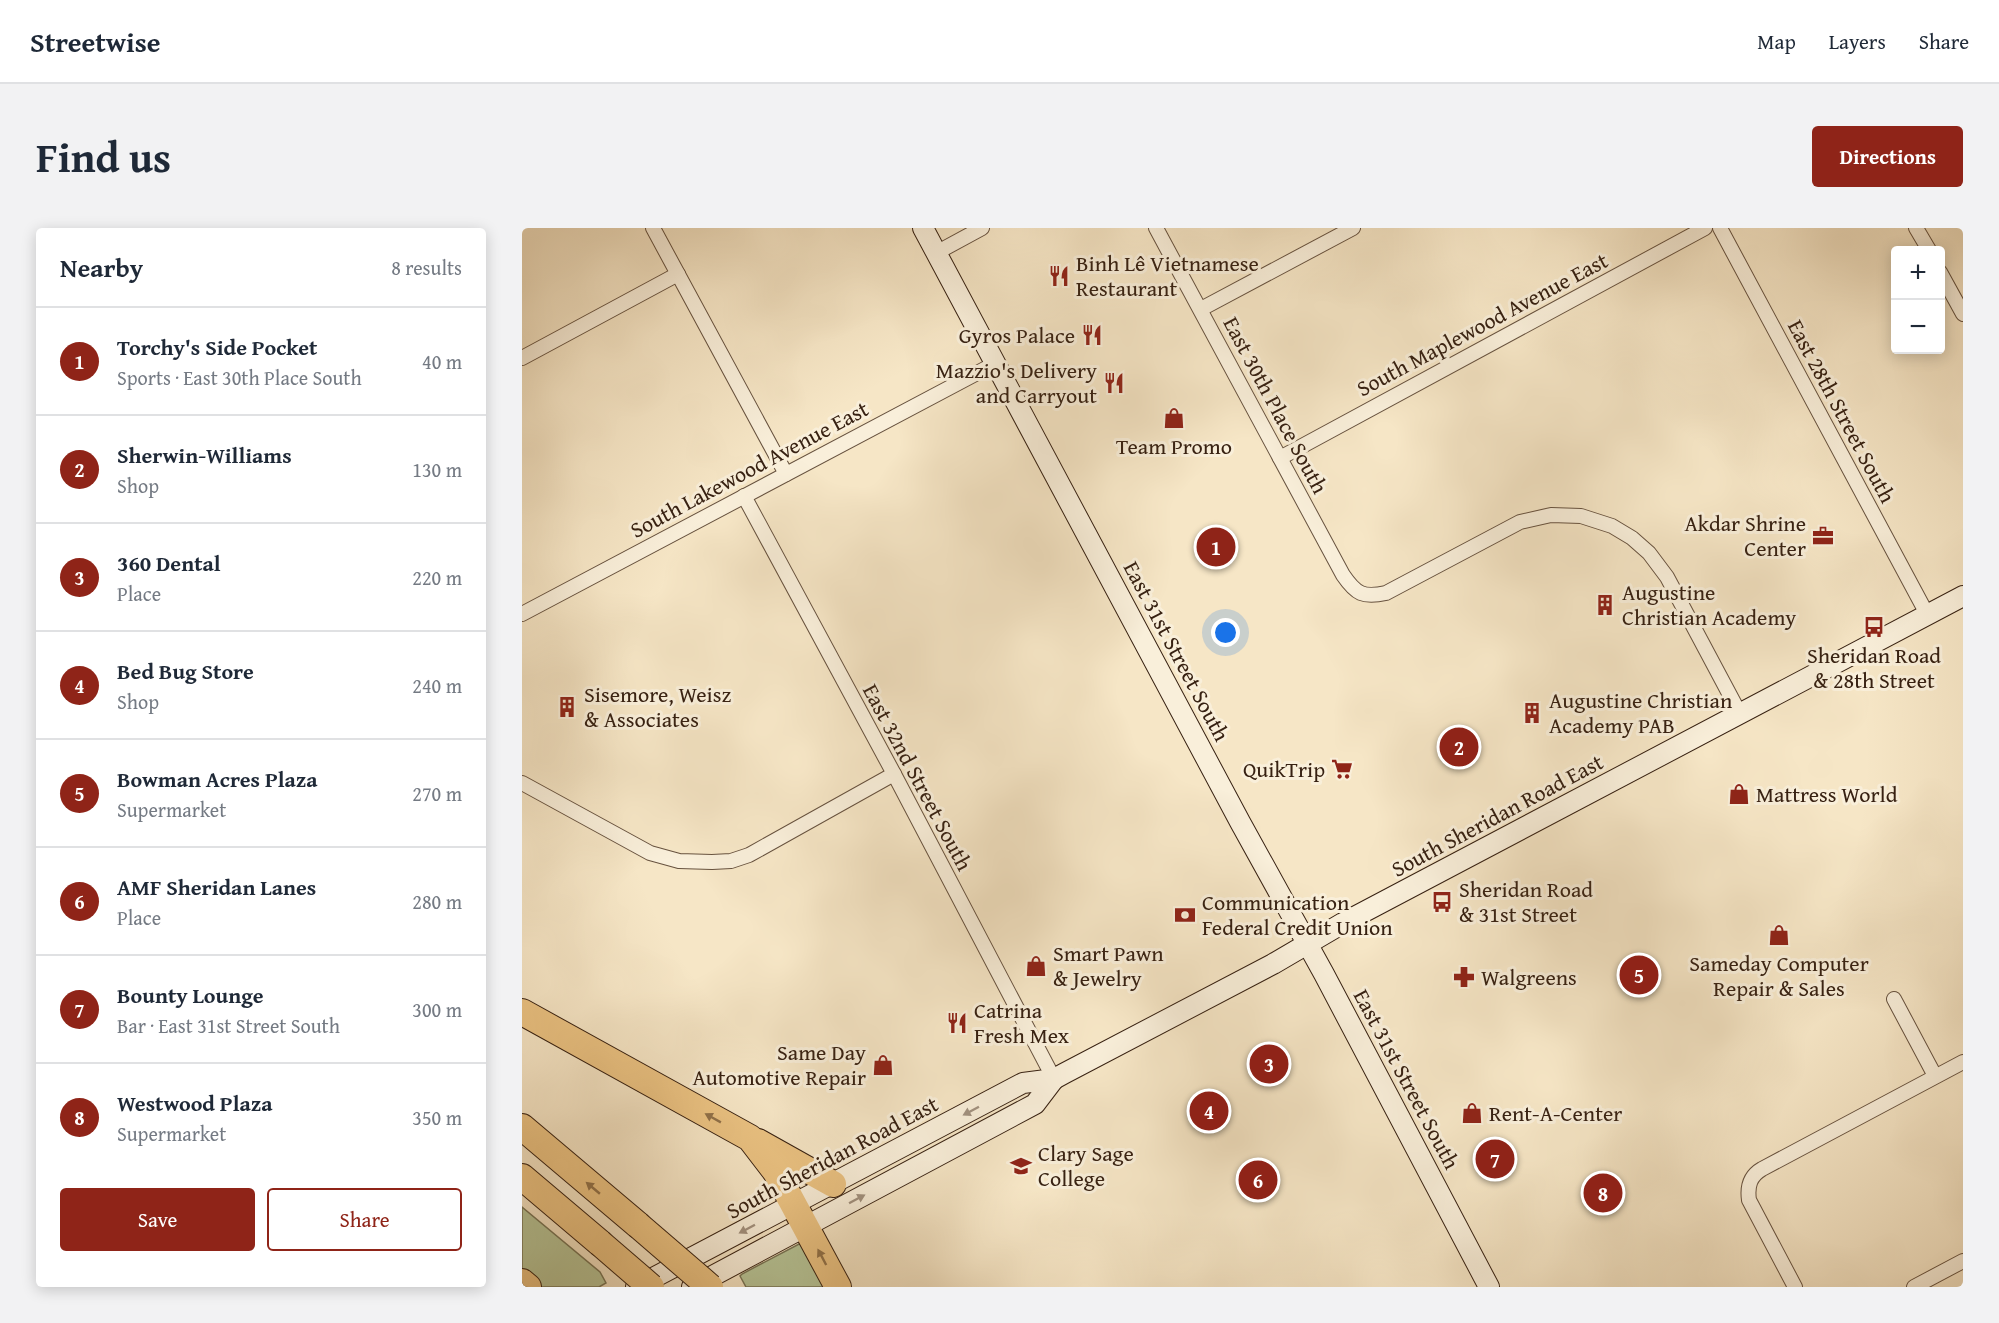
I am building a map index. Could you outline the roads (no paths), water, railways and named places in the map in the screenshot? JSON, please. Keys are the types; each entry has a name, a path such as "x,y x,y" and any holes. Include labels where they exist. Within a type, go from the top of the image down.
{"highway":[{"path":"522,1012 833,1184"},
{"path":"522,1127 710,1287"},
{"path":"750,1138 776,1172 838,1287"},
{"path":"522,1177 651,1287"},
{"path":"522,1282 528,1287"}],"main road":[{"name":"East 31st Street South","path":"923,228 1324,974 1489,1287"},
{"name":"South Sheridan Road East","path":"636,1287 1023,1083 1054,1079 1343,923 1963,596"},
{"name":"South Sheridan Road East","path":"692,1287 1035,1104 1054,1079"}],"street":[{"path":"653,228 786,474"},
{"path":"936,253 965,232 982,228"},
{"name":"East 30th Place South","path":"1156,228 1342,575 1357,592 1365,595 1386,593 1503,531 1536,518 1567,514 1596,520 1632,538 1648,553 1667,577 1740,714"},
{"path":"1201,309 1353,228"},
{"name":"South Maplewood Avenue East","path":"1280,458 1705,228"},
{"name":"East 28th Street South","path":"1720,228 1928,614"},
{"path":"1917,228 1927,246"},
{"path":"522,358 678,274"},
{"path":"1945,280 1963,314"},
{"name":"South Lakewood Avenue East","path":"522,614 996,363"},
{"name":"East 32nd Street South","path":"744,496 894,774 1054,1079"},
{"path":"522,783 650,853 679,861 712,862 731,861 749,855 894,774"},
{"path":"1894,999 1935,1076"},
{"path":"1795,1287 1749,1200 1749,1182 1753,1176 1762,1169 1963,1062"},
{"path":"1914,1287 1963,1261"}],"place":[{"name":"Binh Lê Vietnamese Restaurant","path":"1059,276"},
{"name":"Gyros Palace","path":"1092,335"},
{"name":"Mazzio's Delivery and Carryout","path":"1114,383"},
{"name":"Team Promo","path":"1174,418"},
{"name":"Akdar Shrine Center","path":"1823,536"},
{"name":"Torchy's Side Pocket","path":"1216,547"},
{"name":"Augustine Christian Academy","path":"1605,605"},
{"name":"Sheridan Road & 28th Street","path":"1874,627"},
{"name":"Sisemore, Weisz & Associates","path":"567,707"},
{"name":"Augustine Christian Academy PAB","path":"1532,713"},
{"name":"Sherwin-Williams","path":"1459,747"},
{"name":"QuikTrip","path":"1342,769"},
{"name":"Mattress World","path":"1739,794"},
{"name":"Sheridan Road & 31st Street","path":"1442,902"},
{"name":"Communication Federal Credit Union","path":"1185,915"},
{"name":"Sameday Computer Repair & Sales","path":"1779,935"},
{"name":"Smart Pawn & Jewelry","path":"1036,966"},
{"name":"Bowman Acres Plaza","path":"1639,975"},
{"name":"Walgreens","path":"1464,977"},
{"name":"Catrina Fresh Mex","path":"957,1023"},
{"name":"360 Dental","path":"1269,1064"},
{"name":"Same Day Automotive Repair","path":"883,1065"},
{"name":"Bed Bug Store","path":"1209,1111"},
{"name":"Rent-A-Center","path":"1472,1113"},
{"name":"Bounty Lounge","path":"1495,1159"},
{"name":"Clary Sage College","path":"1021,1166"},
{"name":"AMF Sheridan Lanes","path":"1258,1180"},
{"name":"Westwood Plaza","path":"1603,1193"}]}
